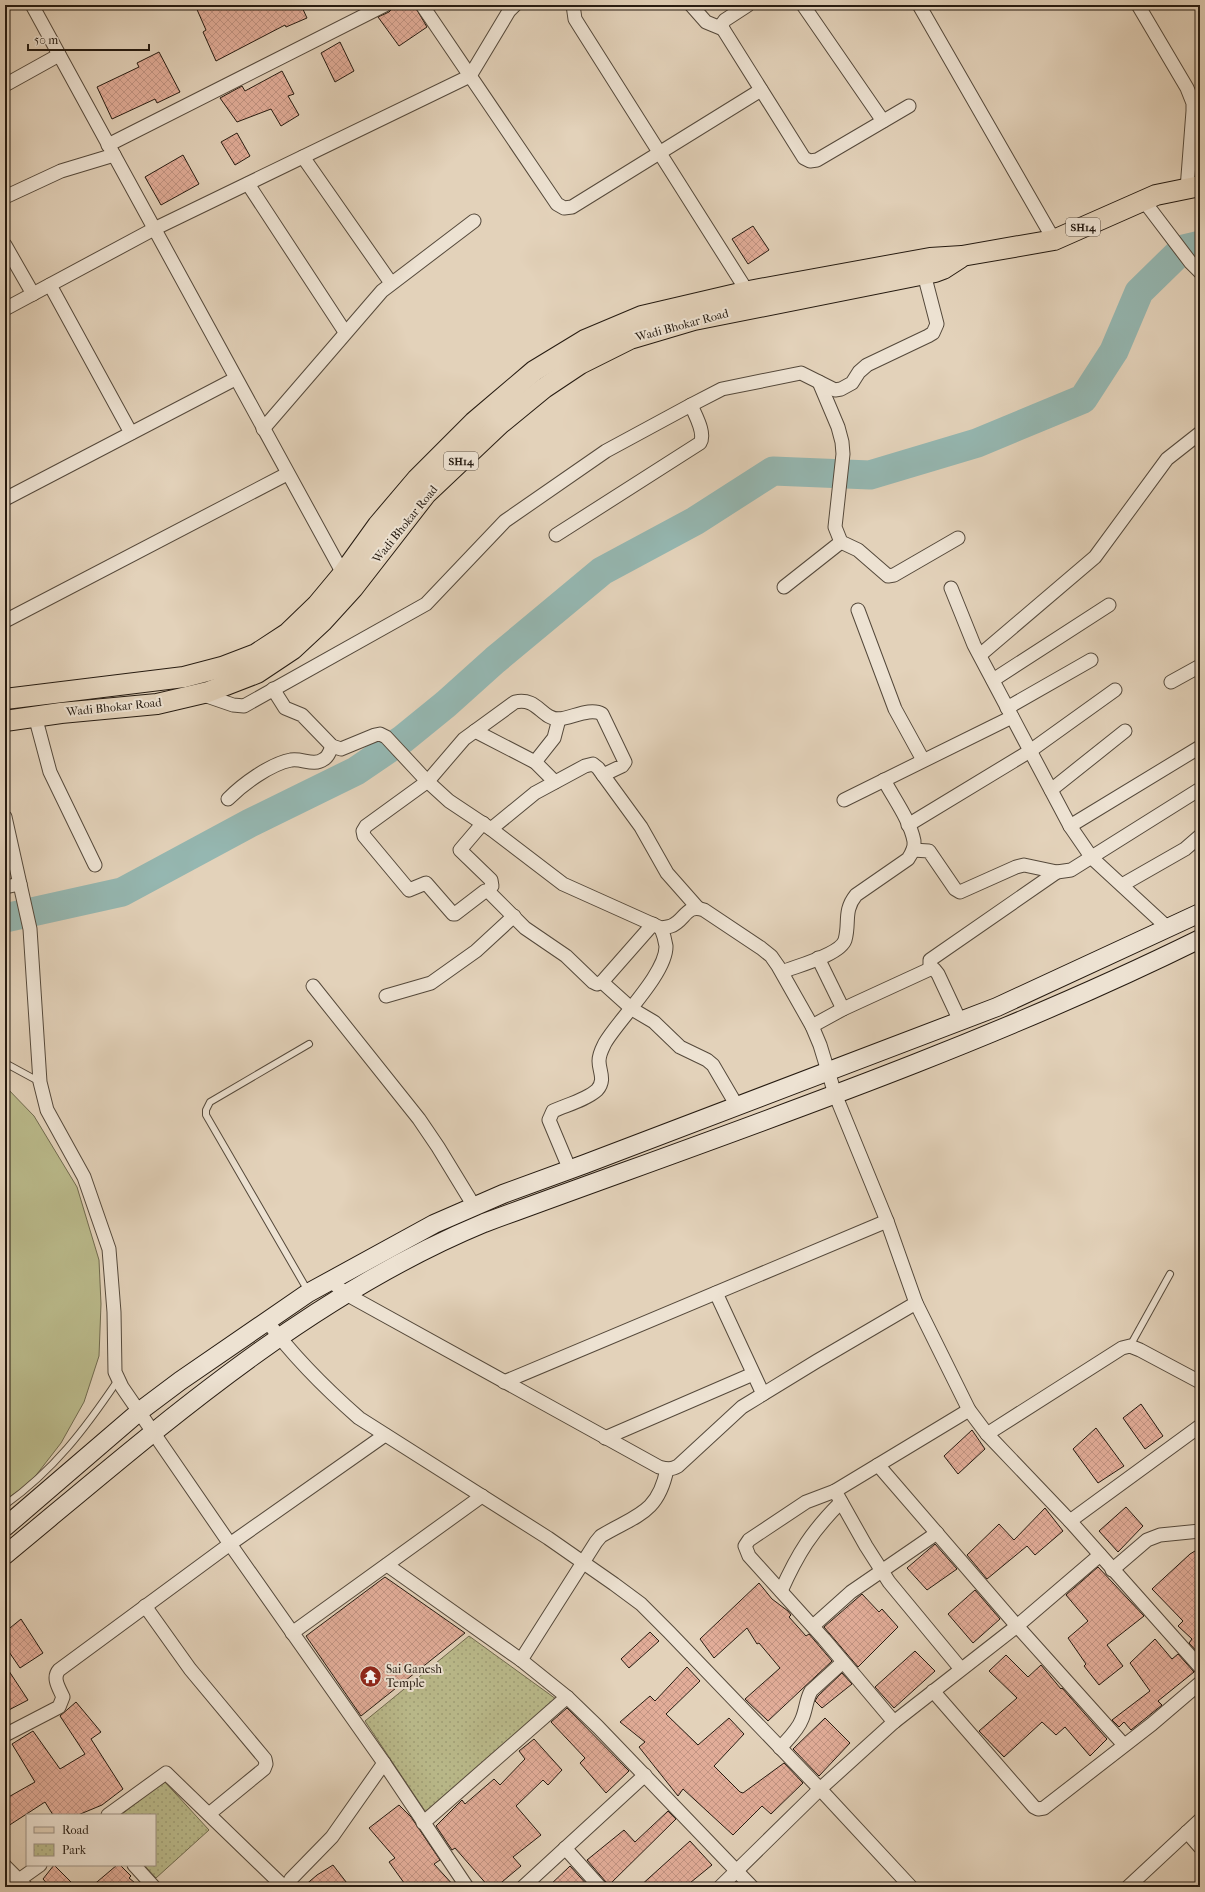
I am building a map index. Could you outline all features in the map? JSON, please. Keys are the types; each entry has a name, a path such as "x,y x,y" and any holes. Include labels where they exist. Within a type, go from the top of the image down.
{"main road":[{"name":"Wadi Bhokar Road","path":"5,722 35,716 157,704 201,694 257,673 293,649 322,622 348,581 426,494 500,424 544,388 580,364 630,339 694,320 750,300 930,258 962,256 1054,240 1156,196 1193,188"},
{"name":"Wadi Bhokar Road","path":"750,300 924,274 943,269 962,256"},
{"name":"Wadi Bhokar Road","path":"5,699 184,676 222,667 256,654 288,633 317,605 348,581"}],"street":[{"path":"32,5 287,474 348,581"},
{"path":"5,197 111,150 385,5"},
{"path":"422,5 557,204 564,208 572,208 761,90"},
{"path":"5,309 154,229 470,76 515,5"},
{"path":"573,5 575,19 750,300"},
{"path":"691,5 706,22 723,29"},
{"path":"748,5 725,20 722,24 723,29 800,154 810,161 817,160 909,106"},
{"path":"803,5 883,121"},
{"path":"919,5 1054,240"},
{"path":"1138,5 1187,88 1193,103 1193,188"},
{"path":"5,85 59,55"},
{"path":"303,157 391,283"},
{"path":"248,184 345,332"},
{"path":"1144,201 1195,267"},
{"path":"263,429 374,299 391,283 474,221"},
{"path":"5,245 34,294"},
{"path":"201,694 238,707 244,706 426,604 505,521 606,451 722,389 797,374 805,374 835,390 846,387 867,365 933,333 937,324 924,274"},
{"path":"50,285 131,433"},
{"path":"5,499 236,379"},
{"path":"819,382 838,427 842,442 843,454 835,527 841,542 858,550 888,576 894,576 958,538"},
{"path":"556,535 700,443 702,433 691,405"},
{"path":"980,655 1094,557 1167,459 1200,433"},
{"path":"5,621 287,474"},
{"path":"784,587 841,542"},
{"path":"951,588 980,655 1070,826 1092,858 1168,928"},
{"path":"993,680 1110,605"},
{"path":"858,610 896,714 923,760"},
{"path":"844,800 923,760 1010,712 1091,660"},
{"path":"1171,682 1200,666"},
{"path":"273,689 285,708 302,715 332,746 341,749 375,735 380,734 386,737 449,801 487,826 563,884 657,926 671,926 691,909 697,907"},
{"path":"908,825 1030,751 1115,690"},
{"path":"603,775 622,766 625,762 602,714 592,712 559,719 552,717 529,702 523,700 515,702 457,746 427,780 366,826 363,831 364,836 409,890 426,883 453,914 458,914 485,891 488,891 492,886 491,880 460,850 487,826 535,792 585,766 593,764 603,775 640,827 667,873 697,907 704,910 761,948 771,956 782,972 812,1026 820,1045 835,1094 887,1221 916,1303 969,1410 987,1434 1070,1521 1112,1570 1200,1667"},
{"path":"35,716 50,772 95,864"},
{"path":"535,762 554,738 559,719"},
{"path":"475,731 535,762 555,782"},
{"path":"1051,790 1125,731"},
{"path":"228,799 241,786 283,763 296,760 317,762 324,759 329,755 332,746"},
{"path":"1070,826 1200,747"},
{"path":"782,972 836,950 844,940 850,902 856,895 908,859 913,850 914,842 908,825 884,780"},
{"path":"913,850 929,851 955,889 960,892 1016,867 1024,865 1057,872 1071,870 1200,789"},
{"path":"5,817 30,929 40,1082 47,1110 84,1177 109,1249 114,1312 115,1372 122,1387 384,1763 423,1823 468,1887"},
{"path":"1122,885 1185,849 1200,836"},
{"path":"930,969 930,960 1057,872"},
{"path":"5,887 20,884"},
{"path":"488,891 535,936 566,956 597,984 602,982 657,926"},
{"path":"5,1527 140,1412 180,1381 308,1293 434,1224 503,1194 570,1170 960,1021 1026,994 1200,913"},
{"path":"386,996 431,983 476,950 514,916"},
{"path":"570,1170 549,1120 550,1116 553,1111 590,1095 597,1089 602,1081 599,1062 600,1052 632,1009 664,956 666,946 657,926"},
{"path":"1149,937 1160,958"},
{"path":"5,1555 154,1432 280,1338 346,1294 396,1265 448,1238 484,1223 835,1094 1035,1015 1200,939"},
{"path":"818,958 843,1009"},
{"path":"812,1026 843,1009 930,969 934,969 938,974 960,1021"},
{"path":"602,982 632,1009 654,1022 680,1047 707,1060 713,1065 737,1106"},
{"path":"313,986 419,1119 438,1146 474,1206"},
{"path":"1026,994 1035,1015"},
{"path":"504,1382 887,1221"},
{"path":"330,1280 346,1294 605,1438 667,1470 678,1466 742,1408 916,1303"},
{"path":"716,1293 763,1394"},
{"path":"267,1321 280,1338 338,1400 359,1418 583,1562 641,1604 670,1632 820,1789 911,1887"},
{"path":"987,1434 1122,1348 1130,1346 1200,1382"},
{"path":"605,1438 753,1374"},
{"path":"781,1591 795,1560 838,1496 878,1465 969,1410"},
{"path":"1070,1521 1200,1426"},
{"path":"5,1735 59,1707 63,1697 55,1678 56,1674 145,1606 230,1544 385,1435"},
{"path":"878,1465 937,1534 1124,1745"},
{"path":"521,1660 601,1536 636,1518 655,1502 664,1483 667,1470"},
{"path":"292,1633 482,1496"},
{"path":"838,1496 866,1546 889,1582 961,1669"},
{"path":"838,1496 806,1502 749,1540 745,1546 749,1556 813,1626 894,1722"},
{"path":"1112,1570 1147,1540 1160,1534 1200,1531"},
{"path":"813,1626 839,1601 937,1534"},
{"path":"720,1887 738,1872 820,1789 894,1722 1018,1626 1100,1556"},
{"path":"386,1565 521,1660 567,1697 598,1726 752,1887"},
{"path":"145,1606 190,1669 264,1759 266,1764 264,1769 209,1814"},
{"path":"780,1748 802,1721 811,1691 843,1662"},
{"path":"933,1691 1034,1807 1038,1809 1044,1808 1152,1724 1200,1683"},
{"path":"423,1823 567,1697"},
{"path":"287,1887 291,1879 332,1837 384,1763"},
{"path":"109,1814 166,1773 284,1887"},
{"path":"523,1887 645,1775"},
{"path":"1128,1887 1200,1820"},
{"path":"1187,1832 1200,1847"},
{"path":"566,1848 600,1887"},
{"path":"5,1866 18,1885 39,1866"},
{"path":"135,1866 154,1887"}],"lane":[{"path":"308,1293 206,1115 206,1110 210,1102 309,1044"},
{"path":"5,1063 40,1082"},
{"path":"1130,1346 1170,1274"},
{"path":"5,1506 42,1476 69,1447 119,1379"}],"green space":[{"path":"5,1086 34,1116 77,1187 99,1260 101,1304 99,1356 84,1402 61,1443 30,1483 5,1500"},
{"path":"469,1636 556,1699 427,1814 365,1721"},
{"path":"164,1781 209,1830 156,1878 145,1866 156,1866 156,1814 122,1814"}],"building":[{"path":"195,5 301,5 307,18 286,27 285,25 216,61 203,32 206,30"},
{"path":"396,5 414,5 427,27 399,46 378,17 389,12"},
{"path":"340,42 354,71 335,82 321,53"},
{"path":"159,52 180,92 157,103 155,99 112,119 97,87 139,67 137,63"},
{"path":"282,71 294,94 288,96 299,115 281,126 271,109 237,122 220,98 242,86 245,91"},
{"path":"237,133 250,156 235,165 221,142"},
{"path":"183,155 199,184 161,205 145,177"},
{"path":"753,226 769,250 748,264 732,239"},
{"path":"1141,1404 1163,1436 1145,1449 1123,1418"},
{"path":"1096,1428 1124,1466 1098,1483 1073,1449"},
{"path":"972,1430 985,1449 958,1474 944,1456"},
{"path":"1126,1507 1143,1526 1118,1552 1099,1531"},
{"path":"1045,1508 1063,1531 1035,1555 1027,1546 987,1579 967,1555 999,1524 1014,1540"},
{"path":"935,1544 957,1569 927,1590 907,1568"},
{"path":"1200,1548 1200,1655 1189,1643 1192,1639 1178,1626 1183,1621 1152,1589 1190,1554"},
{"path":"1098,1567 1144,1616 1107,1645 1123,1666 1099,1685 1084,1666 1086,1664 1068,1638 1088,1621 1066,1595"},
{"name":"Sai Ganesh Temple","path":"385,1577 465,1633 361,1716 306,1636"},
{"path":"759,1583 772,1599 788,1611 791,1615 789,1617 806,1636 809,1634 832,1661 768,1721 745,1699 780,1668 759,1643 757,1644 747,1628 714,1658 700,1639"},
{"path":"975,1590 1000,1619 973,1643 948,1614"},
{"path":"862,1594 879,1612 882,1609 898,1627 858,1667 824,1627"},
{"path":"21,1619 43,1653 20,1668 5,1646 5,1632"},
{"path":"650,1632 659,1641 629,1668 621,1659"},
{"path":"1155,1639 1172,1659 1178,1654 1194,1672 1158,1701 1162,1705 1131,1730 1124,1722 1119,1727 1112,1720 1150,1691 1130,1663"},
{"path":"915,1651 935,1671 894,1708 875,1687"},
{"path":"1006,1655 1028,1677 1041,1665 1107,1739 1090,1756 1065,1727 1056,1735 1042,1722 1004,1757 979,1731 1017,1698 989,1671"},
{"path":"5,1665 28,1700 5,1712"},
{"path":"687,1667 700,1681 666,1714 698,1745 729,1718 744,1734 714,1766 740,1792 743,1793 784,1763 803,1783 771,1814 762,1806 733,1835 683,1789 678,1796 639,1747 645,1742 620,1722 650,1696 655,1701"},
{"path":"842,1673 852,1684 822,1708 815,1701 818,1696"},
{"path":"76,1702 101,1732 91,1739 123,1789 102,1805 80,1814 52,1814 45,1802 5,1828 5,1799 35,1782 12,1744 33,1731 60,1769 85,1754 60,1716"},
{"path":"567,1708 629,1771 606,1793 580,1763 585,1758 551,1722"},
{"path":"825,1718 850,1743 819,1776 793,1749"},
{"path":"534,1739 562,1770 548,1785 543,1780 516,1806 541,1835 513,1857 521,1866 496,1887 489,1887 455,1848 452,1850 436,1826 462,1800 465,1804 494,1779 500,1785 525,1759 519,1751"},
{"path":"399,1805 411,1817 440,1860 434,1864 455,1887 407,1887 389,1862 395,1858 369,1828"},
{"path":"668,1811 676,1819 608,1886 587,1860 624,1830 635,1842"},
{"path":"690,1841 712,1865 685,1887 639,1887"},
{"path":"333,1865 350,1887 303,1887 317,1875"},
{"path":"53,1866 55,1866 76,1887 50,1887 43,1879"},
{"path":"116,1866 121,1866 131,1876 129,1878 140,1887 91,1887"},
{"path":"570,1866 589,1887 548,1887"}],"waterway":[{"path":"5,918 122,892 250,823 356,771 403,739 602,571 695,521 773,471 870,475 977,443 1083,399 1114,351 1139,292 1183,249 1200,245"}],"place":[{"name":"Sai Ganesh Temple","path":"371,1676"}]}
